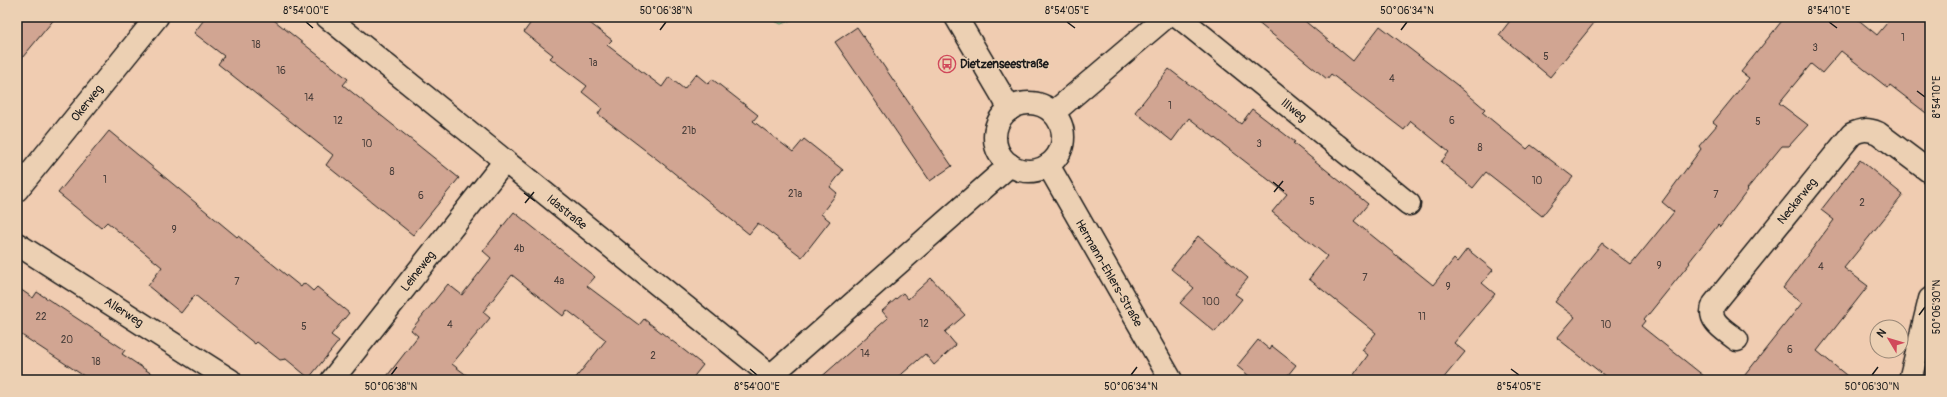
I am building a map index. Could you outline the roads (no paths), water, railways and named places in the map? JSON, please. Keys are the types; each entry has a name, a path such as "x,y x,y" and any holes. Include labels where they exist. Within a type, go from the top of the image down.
{"street":[{"name":"Okerweg","path":"17,190 157,17"},
{"name":"Idastraße","path":"327,17 769,378"},
{"path":"956,17 1010,109"},
{"path":"1053,113 1166,17"},
{"name":"Illweg","path":"1179,17 1409,204"},
{"path":"1028,103 1037,104 1053,113 1063,130 1063,140 1061,150 1048,165 1029,171 1010,165 1003,159 996,142 998,123 1010,109 1028,103"},
{"name":"Neckarweg","path":"1737,340 1714,322 1711,309 1852,134 1859,130 1869,129 1878,133 1930,172"},
{"name":"Leineweg","path":"332,380 505,161"},
{"path":"769,378 1010,165"},
{"name":"Hermann-Ehlers-Straße","path":"1048,165 1171,380"},
{"name":"Allerweg","path":"17,244 230,380"},
{"path":"1910,380 1930,299"}],"place":[{"name":"Dietzenseestraße","path":"947,64"}]}
